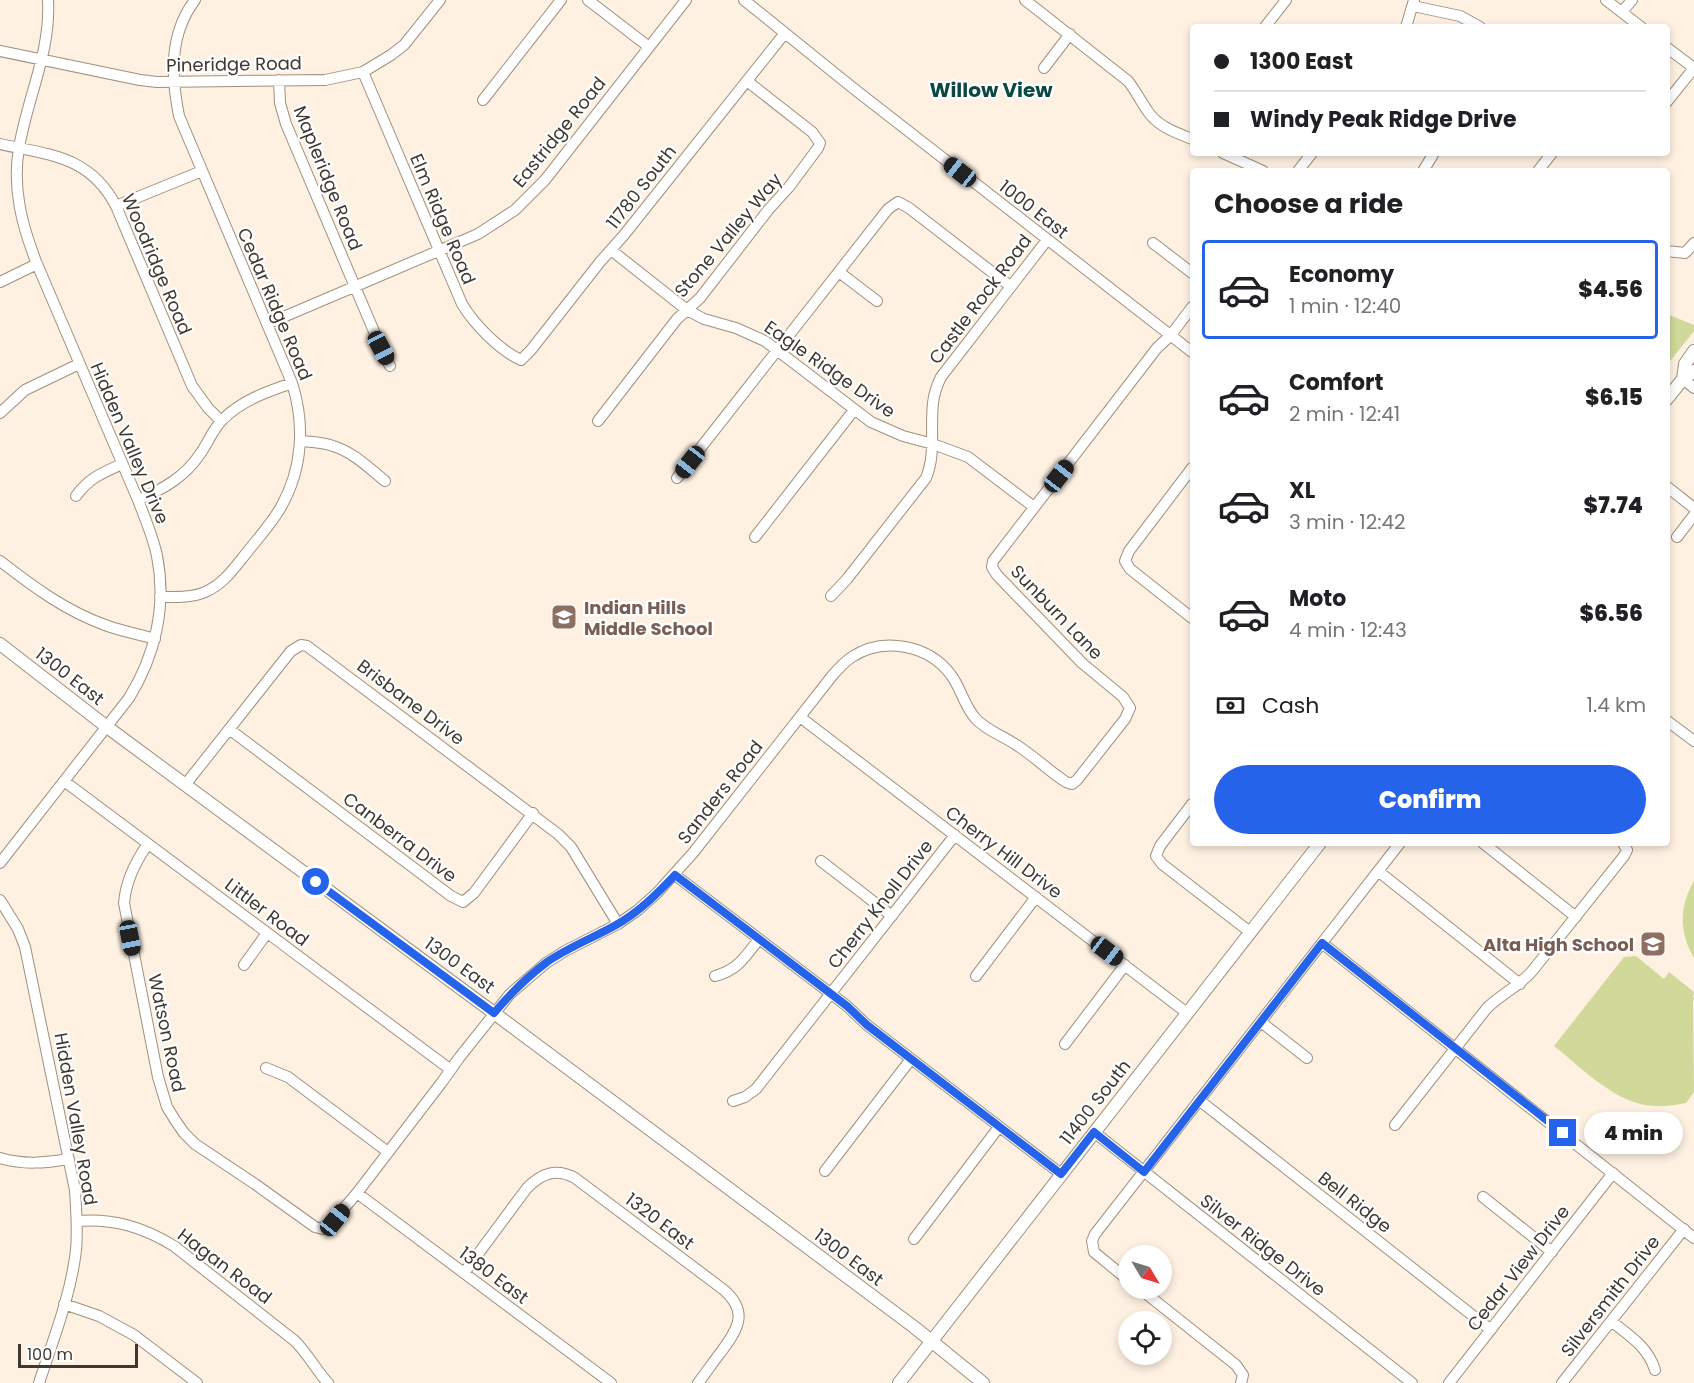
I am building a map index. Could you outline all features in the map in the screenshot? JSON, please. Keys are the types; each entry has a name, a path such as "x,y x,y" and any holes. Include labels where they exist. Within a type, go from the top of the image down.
{"main road":[{"path":"1683,379 1685,364 1694,351"},
{"path":"1670,395 1683,379 1694,371"},
{"name":"1300 East","path":"0,644 106,727 914,1327 983,1383"},
{"name":"11400 South","path":"899,1383 1318,846"}],"street":[{"name":"Hidden Valley Drive","path":"0,863 129,698 142,676 155,639 160,597 157,557 138,500 37,264 25,233 20,208 17,175 19,148 48,31 48,0"},
{"name":"Cedar Ridge Road","path":"160,597 192,596 205,592 224,581 281,507 291,485 300,441 300,418 292,382 180,116 174,81 176,39 182,20 195,0"},
{"name":"Pineridge Road","path":"0,51 123,78 157,82 325,80 363,72 391,55 404,45 440,0"},
{"path":"483,100 561,0"},
{"path":"588,0 649,47"},
{"name":"Eastridge Road","path":"267,324 478,234 515,210 545,180 686,0"},
{"name":"1000 East","path":"744,0 862,95 1190,350"},
{"path":"1025,0 1128,81 1156,121 1190,139"},
{"path":"1267,24 1286,0"},
{"path":"1606,0 1637,24"},
{"path":"1622,12 1632,0"},
{"path":"1407,24 1413,3 1460,16 1475,24"},
{"name":"11780 South","path":"521,360 785,33"},
{"path":"1044,68 1070,34"},
{"path":"1670,50 1694,68 1670,98"},
{"name":"Elm Ridge Road","path":"363,72 438,251 468,314 508,353 521,360"},
{"name":"Mapleridge Road","path":"279,80 280,103 286,124 390,366"},
{"name":"Stone Valley Way","path":"598,421 677,319 700,298 769,209 789,187 820,143 812,132 747,81"},
{"name":"Woodridge Road","path":"0,144 76,164 101,183 116,206 192,386 221,421"},
{"path":"1230,156 1256,168"},
{"path":"1300,168 1310,156"},
{"path":"1540,168 1550,156"},
{"path":"116,206 202,171"},
{"path":"676,478 888,209 898,201 1010,286"},
{"name":"Castle Rock Road","path":"831,596 847,579 926,478 932,459 935,390 941,377 1047,240"},
{"path":"1153,243 1190,271"},
{"path":"1670,251 1685,252 1694,243"},
{"name":"Eagle Ridge Drive","path":"611,250 687,310 704,319 751,334 765,341 854,410 887,430 968,457 1034,507"},
{"path":"0,282 37,264"},
{"path":"839,272 877,301"},
{"name":"Sunburn Lane","path":"1130,708 1123,697 1087,668 993,571 992,567 993,561 1156,348 1171,335 1190,310"},
{"path":"0,413 25,390 80,364"},
{"path":"1683,379 1694,388"},
{"path":"138,500 164,488 182,475 198,457 221,421 245,401 292,382"},
{"path":"754,537 854,410"},
{"path":"300,441 326,444 343,450 385,481"},
{"path":"76,496 93,477 122,464"},
{"path":"1190,471 1129,550 1125,561 1130,569 1190,616"},
{"path":"1670,489 1694,507"},
{"path":"1677,537 1694,515"},
{"path":"0,561 50,598 76,612 104,625 155,639"},
{"name":"Brisbane Drive","path":"185,785 291,651 301,645 307,646 533,813 558,834 571,847 618,924"},
{"name":"Sanders Road","path":"323,1229 332,1224 357,1193 510,994 546,963 618,924 638,910 675,875 832,676 853,657 867,649 883,646 914,649 928,655 950,674 958,685 969,710 983,725 1016,744 1060,778 1072,784 1082,775 1125,719 1130,708"},
{"name":"Cherry Hill Drive","path":"800,717 1187,1012"},
{"path":"1670,723 1694,741"},
{"name":"Canberra Drive","path":"229,729 451,896 463,902 474,893 533,813"},
{"name":"Littler Road","path":"64,782 451,1070"},
{"path":"1190,807 1160,846 1156,856 1162,864 1250,932"},
{"name":"Cherry Knoll Drive","path":"733,1101 745,1097 756,1089 955,835"},
{"name":"Watson Road","path":"148,844 128,880 124,903 158,1077 167,1107 184,1133 195,1144 315,1227 323,1229"},
{"path":"1118,1272 1094,1252 1092,1241 1095,1234 1398,846"},
{"path":"1487,846 1576,917"},
{"path":"1395,1125 1487,1008 1520,984 1533,970 1620,861 1625,846"},
{"path":"821,861 892,916"},
{"path":"1378,871 1520,984"},
{"path":"675,875 1061,1174"},
{"path":"976,976 1036,897"},
{"name":"Hidden Valley Road","path":"0,900 26,947 75,1190 77,1221 72,1277 39,1383"},
{"path":"244,965 267,933"},
{"path":"715,976 739,965 759,939"},
{"path":"1322,943 1694,1238"},
{"path":"1065,1044 1125,965"},
{"path":"1261,1022 1307,1058"},
{"path":"825,1171 911,1059"},
{"path":"266,1068 288,1077 388,1152"},
{"name":"Bell Ridge","path":"1200,1100 1491,1330"},
{"path":"914,1239 999,1127"},
{"name":"Silver Ridge Drive","path":"1094,1132 1412,1383"},
{"path":"0,1158 37,1163 69,1159"},
{"name":"1320 East","path":"464,1273 535,1180 544,1174 560,1172 575,1178 724,1290 736,1303 739,1318 733,1336 698,1383"},
{"name":"Cedar View Drive","path":"1449,1383 1613,1173"},
{"name":"1380 East","path":"357,1193 611,1383"},
{"path":"1483,1197 1552,1252"},
{"name":"Hagan Road","path":"77,1221 113,1221 134,1226 174,1246 295,1341 328,1383"},
{"name":"Silversmith Drive","path":"1562,1383 1684,1229"},
{"path":"1153,1299 1236,1365 1243,1375 1241,1383"},
{"path":"64,1304 99,1316 134,1335 197,1383"},
{"path":"1611,1321 1651,1357 1654,1370"}],"green space":[{"path":"1670,315 1694,325 1694,331 1670,361"},
{"path":"1694,881 1694,958 1683,929 1683,910"},
{"path":"1636,956 1664,979 1669,972 1694,992 1694,1092 1686,1103 1653,1106 1626,1099 1600,1084 1554,1046 1624,957"}],"place":[{"name":"Indian Hills Middle School","path":"564,617"},
{"name":"Alta High School","path":"1653,944"}],"district":[{"name":"Willow View","path":"991,90"}],"route":[{"path":"316,882 494,1013 510,994 546,963 618,924 638,910 675,875 1061,1174 1094,1132 1144,1172 1322,943 1563,1133"}]}
